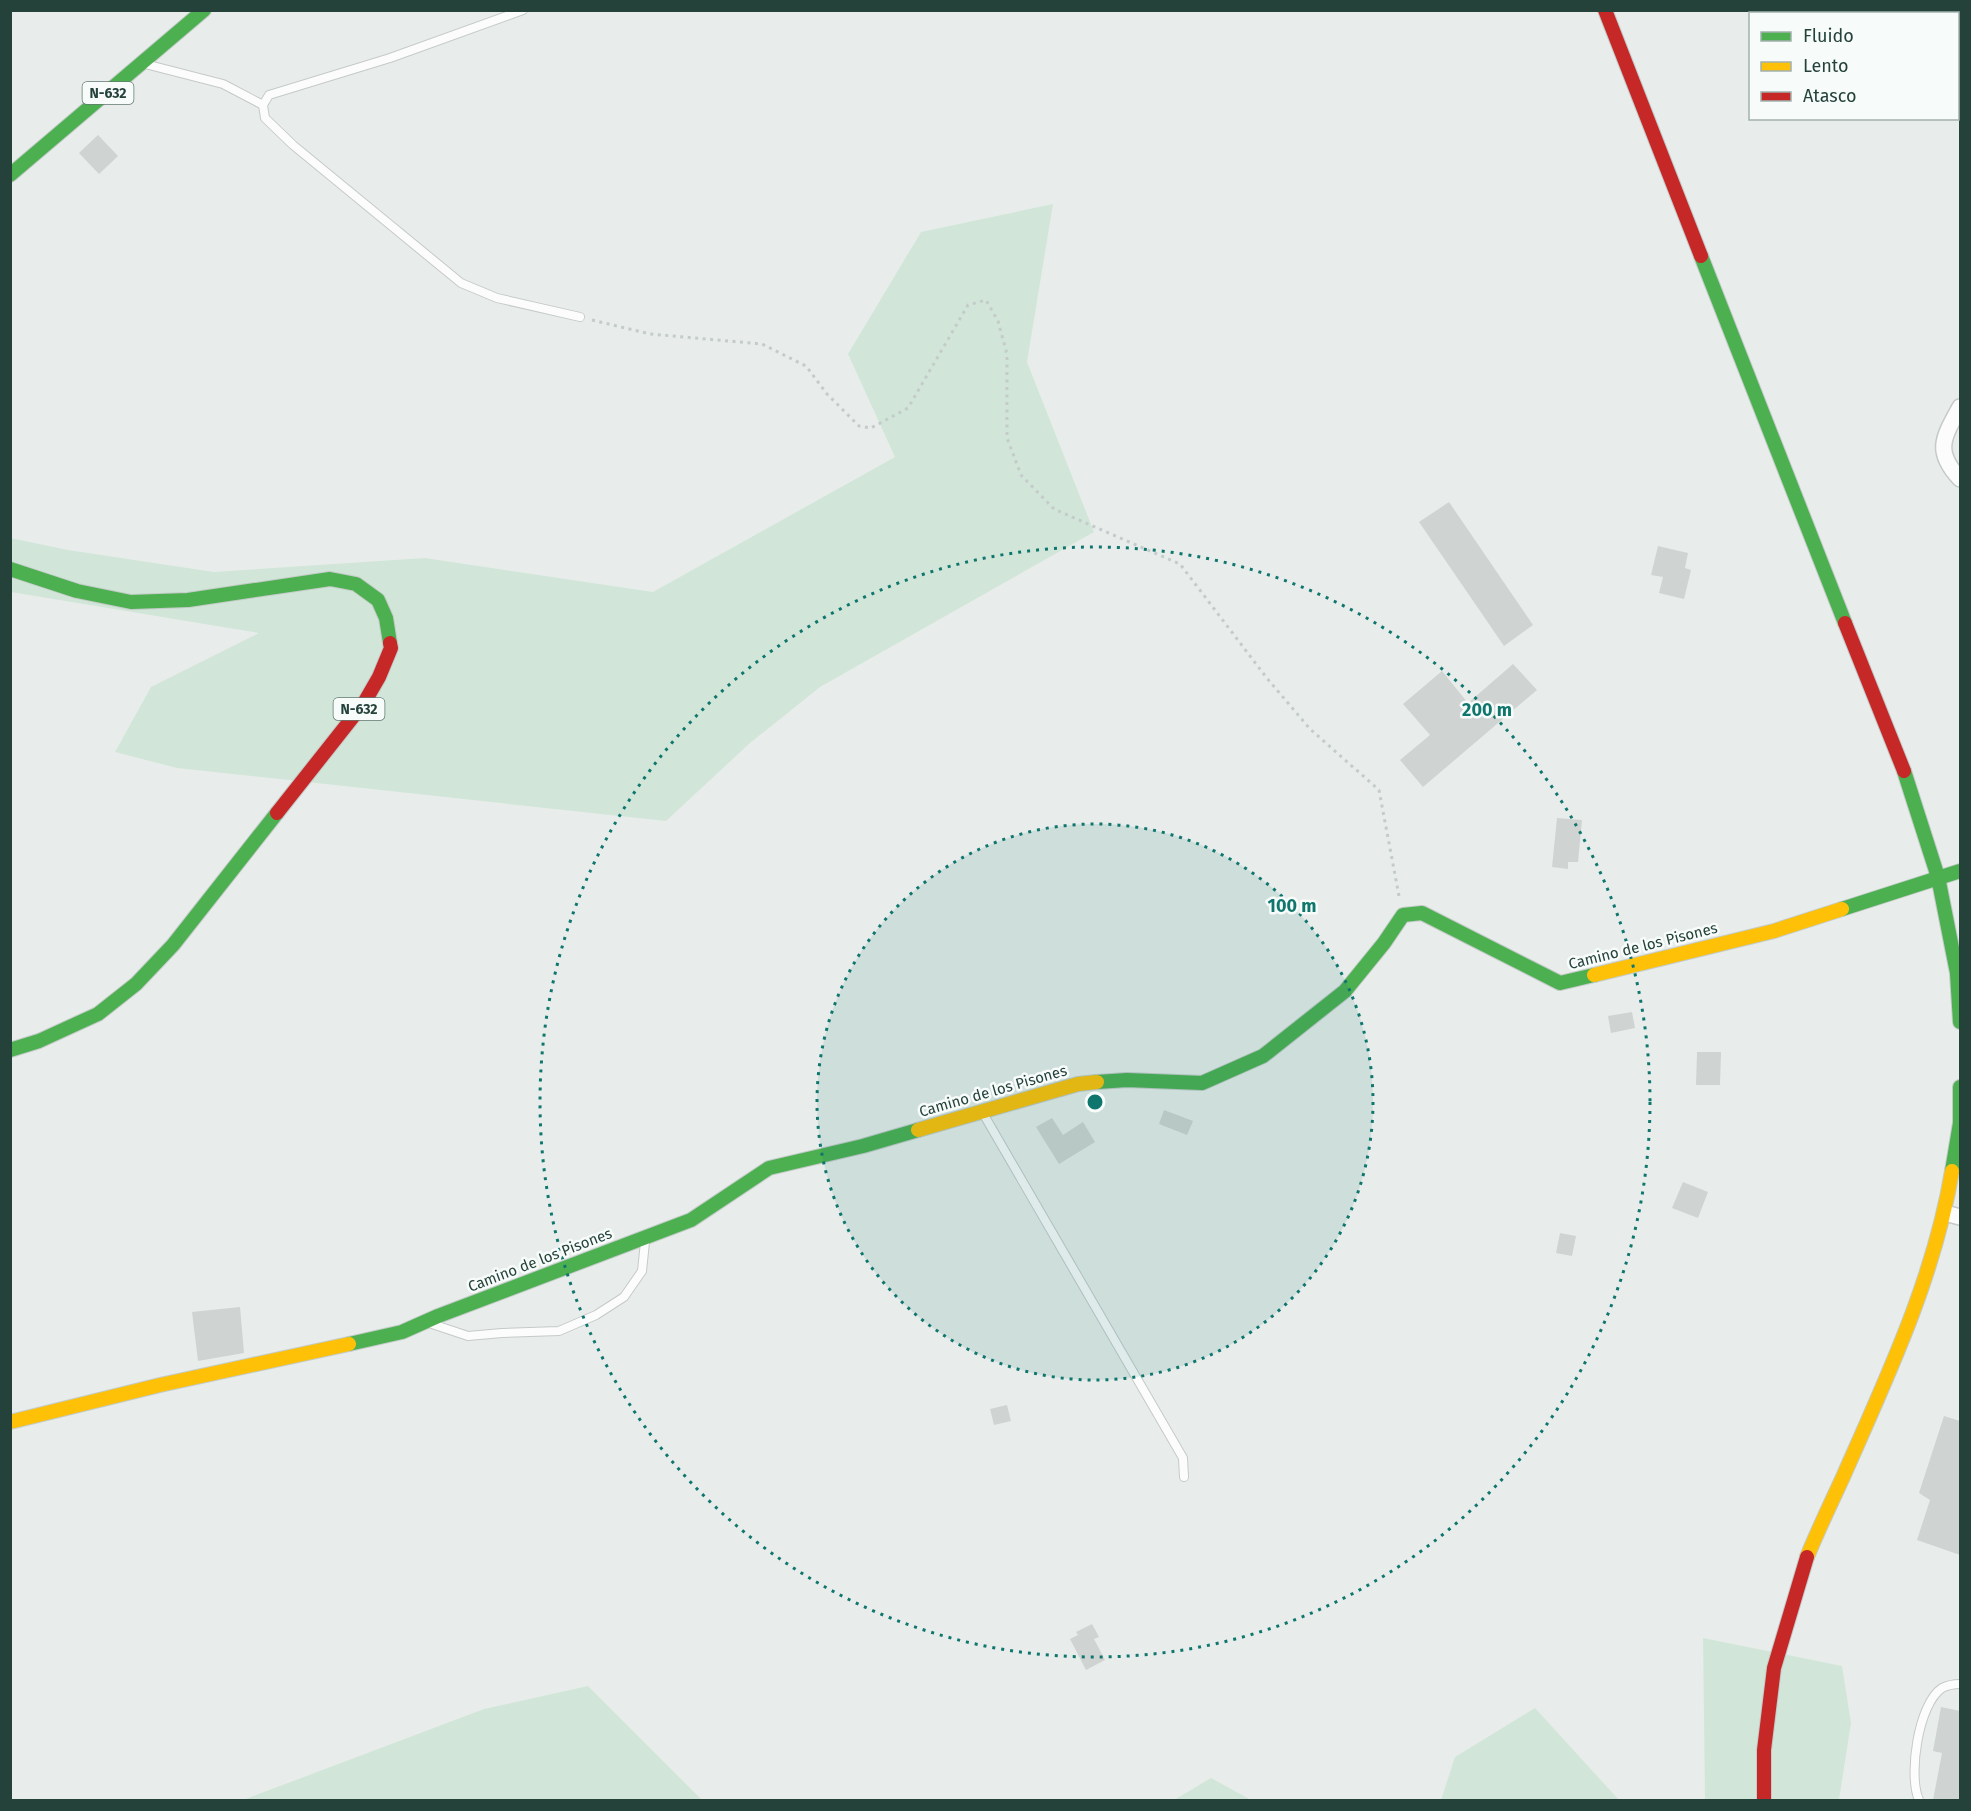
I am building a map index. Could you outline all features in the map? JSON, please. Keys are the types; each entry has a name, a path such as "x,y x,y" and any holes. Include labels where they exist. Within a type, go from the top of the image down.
{"main road":[{"name":"N-632","path":"10,175 204,10"},
{"path":"1605,10 1898,754 1938,877 1957,973 1960,1022"},
{"name":"N-632","path":"10,569 77,591 131,602 188,600 330,579 356,584 378,600 386,618 391,648 379,677 364,703 173,945 136,984 98,1014 39,1041 10,1050"},
{"name":"Camino de los Pisones","path":"10,1422 160,1385 402,1332 425,1321 691,1220 769,1168 863,1146 1077,1084 1127,1080 1202,1083 1263,1056 1345,991 1384,943 1403,915 1422,913 1560,983 1774,931 1960,871"},
{"path":"1764,1800 1764,1750 1774,1668 1808,1555 1890,1371 1923,1288 1945,1213 1960,1123 1960,1087"}],"street":[{"path":"1960,407 1950,426 1942,450 1948,466 1960,479"},
{"path":"1945,1213 1960,1217"}],"lane":[{"path":"523,10 390,57 269,95 263,105 265,118 293,145 461,283 497,298 579,317"},
{"path":"142,64 223,84 263,105"},
{"path":"982,1111 1183,1458 1184,1477"},
{"path":"425,1321 468,1336 559,1331 596,1315 624,1297 642,1271 645,1238"},
{"path":"1919,1800 1914,1786 1915,1763 1925,1713 1932,1699 1941,1689 1949,1685 1960,1684"}],"path":[{"path":"579,317 650,334 762,344 806,366 826,394 859,426 871,428 908,408 968,304 986,300 998,321 1007,354 1006,438 1021,475 1054,509 1180,564 1266,677 1310,729 1379,790 1403,915"}],"green space":[{"path":"1053,204 1027,362 1094,532 820,687 750,743 666,821 177,768 115,752 151,687 259,633 11,592 10,538 68,550 214,572 425,558 653,592 895,457 848,354 921,232"},
{"path":"1703,1638 1842,1666 1851,1723 1839,1800 1705,1800"},
{"path":"588,1686 702,1800 243,1800 484,1709"},
{"path":"1535,1708 1619,1800 1441,1800 1455,1757"},
{"path":"1211,1778 1251,1800 1174,1800"}],"building":[{"path":"98,135 118,156 99,174 79,153"},
{"path":"1449,502 1533,625 1504,646 1419,522"},
{"path":"1658,546 1688,553 1685,568 1691,570 1684,599 1659,593 1663,577 1651,575"},
{"path":"1513,664 1537,690 1423,787 1400,760 1430,735 1403,704 1442,671 1468,703"},
{"path":"1557,818 1582,820 1578,862 1568,862 1568,869 1552,867"},
{"path":"1632,1012 1635,1028 1611,1033 1608,1016"},
{"path":"1697,1052 1721,1052 1720,1085 1696,1085"},
{"path":"1164,1110 1193,1121 1187,1135 1159,1124"},
{"path":"1052,1118 1063,1135 1083,1122 1095,1142 1059,1164 1036,1127"},
{"path":"1683,1182 1708,1192 1698,1218 1672,1208"},
{"path":"1560,1233 1576,1236 1572,1256 1556,1253"},
{"path":"240,1307 244,1353 198,1361 192,1312"},
{"path":"1007,1405 1011,1421 994,1425 990,1409"},
{"path":"1944,1416 1960,1421 1960,1555 1917,1540 1930,1500 1919,1493"},
{"path":"1092,1624 1099,1637 1094,1639 1105,1660 1086,1670 1070,1639 1078,1635 1076,1632"},
{"path":"1941,1707 1960,1711 1960,1800 1933,1800 1942,1753 1933,1751"}],"traffic: fast":[{"path":"10,175 204,10"},
{"path":"1701,256 1845,623"},
{"path":"10,569 77,591 131,602 188,600 330,579 356,584 378,600 386,618 390,643"},
{"path":"1904,771 1938,877 1957,973 1960,1022"},
{"path":"10,1050 39,1041 98,1014 136,984 173,945 277,813"},
{"path":"1842,909 1960,871"},
{"path":"1097,1082 1127,1080 1202,1083 1263,1056 1345,991 1384,943 1403,915 1422,913 1560,983 1594,975"},
{"path":"1952,1171 1960,1123 1960,1087"},
{"path":"349,1344 402,1332 438,1316 691,1220 769,1168 863,1146 918,1130"}],"traffic: slow":[{"path":"1594,975 1774,931 1842,909"},
{"path":"918,1130 1078,1084 1097,1082"},
{"path":"1807,1557 1907,1327 1934,1250 1952,1171"},
{"path":"10,1422 160,1385 349,1344"}],"traffic: jam":[{"path":"1605,10 1701,256"},
{"path":"1845,623 1904,771"},
{"path":"277,813 364,703 379,677 391,648 390,643"},
{"path":"1764,1800 1764,1750 1774,1668 1807,1557"}]}
